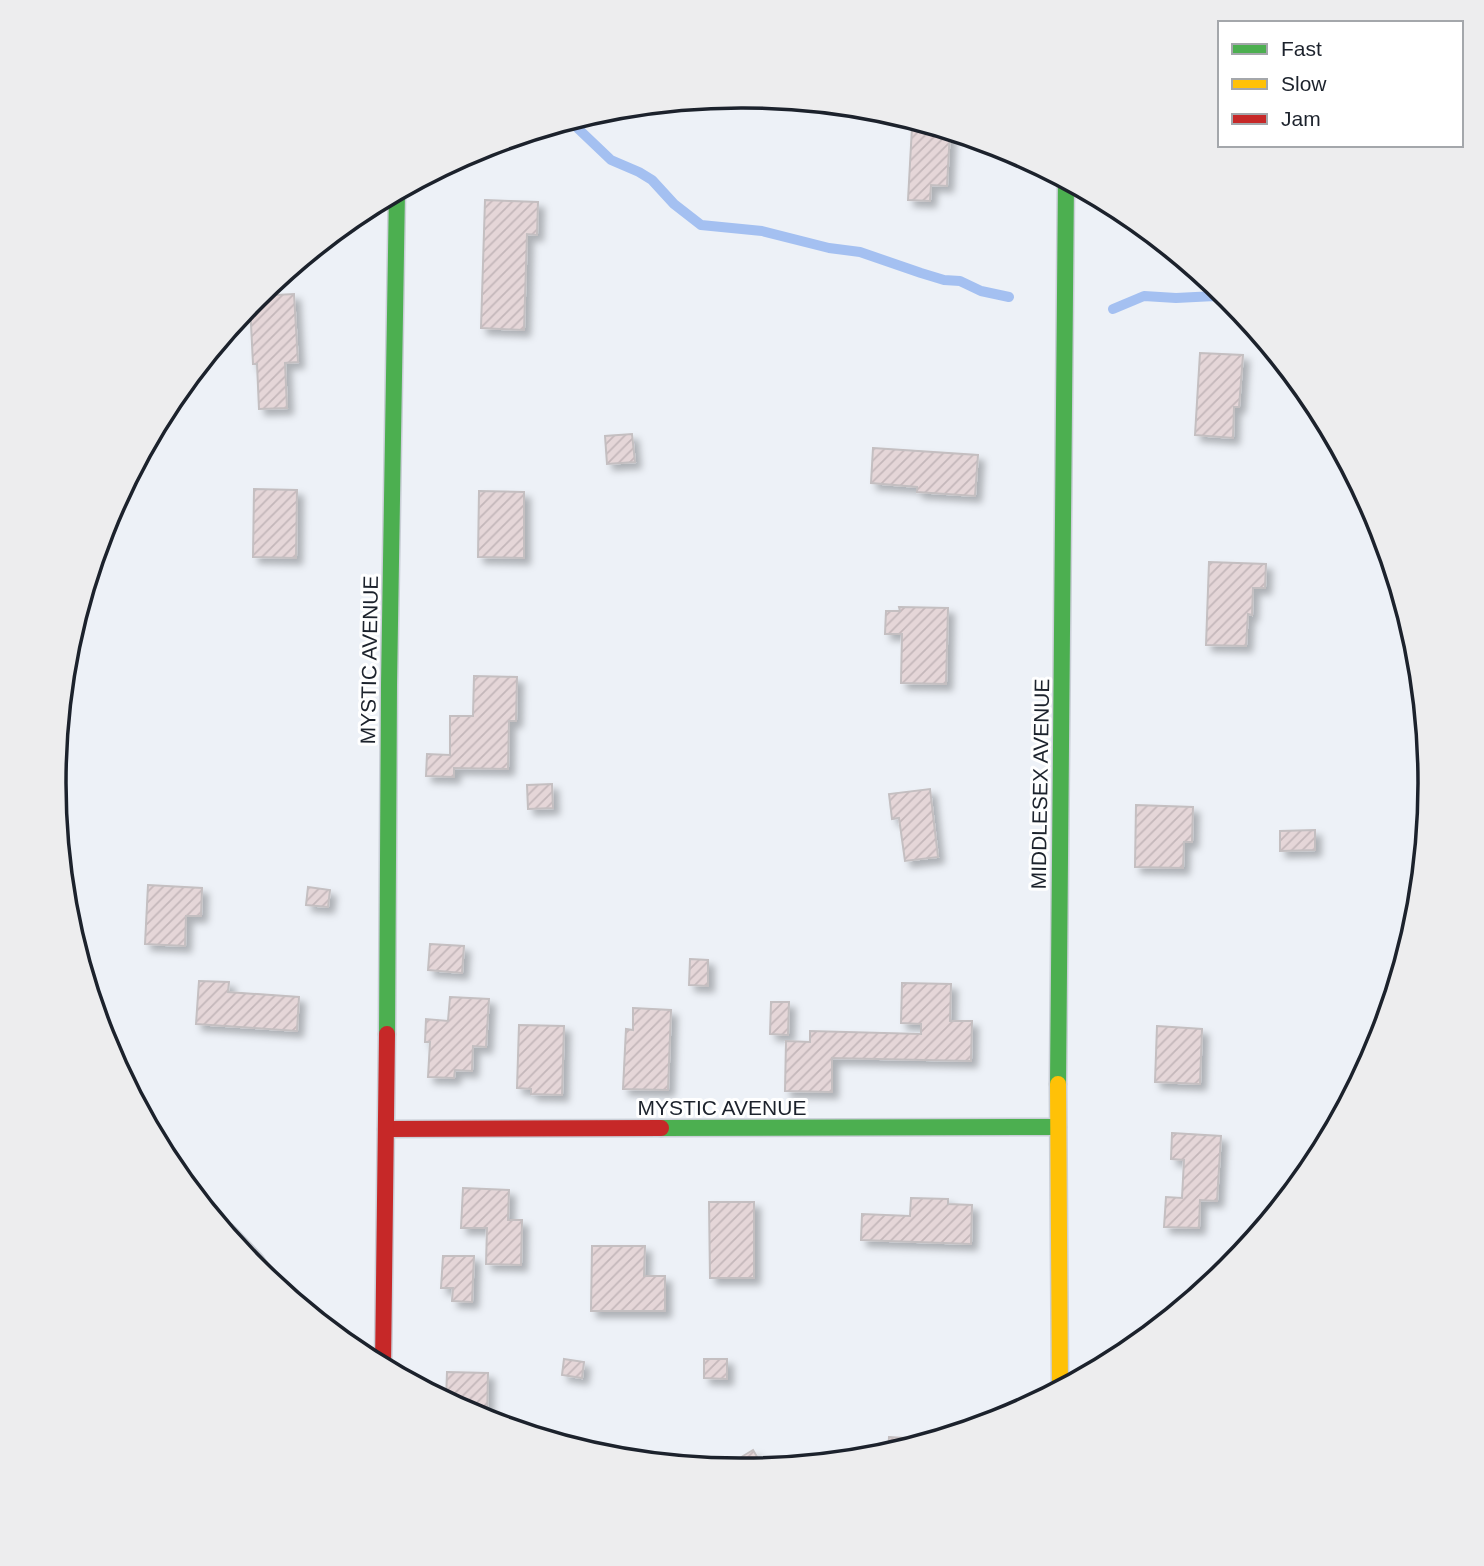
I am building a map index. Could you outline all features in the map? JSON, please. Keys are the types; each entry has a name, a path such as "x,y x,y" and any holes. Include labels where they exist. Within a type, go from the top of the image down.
{"street":[{"name":"MIDDLESEX AVENUE","path":"1060,1379 1058,1127 1066,190"},
{"name":"MYSTIC AVENUE","path":"383,1355 397,202"},
{"name":"MYSTIC AVENUE","path":"386,1129 1058,1127"}],"building":[{"path":"912,130 949,140 947,186 931,185 930,201 908,200"},
{"path":"485,200 538,202 537,235 527,234 524,330 481,328"},
{"path":"294,294 298,362 285,363 287,408 259,409 257,364 253,364 251,320 275,295"},
{"path":"1200,353 1243,355 1239,407 1234,407 1233,438 1195,435"},
{"path":"632,434 635,462 607,464 605,436"},
{"path":"873,448 978,455 975,496 917,492 917,487 871,483"},
{"path":"254,489 297,490 296,558 253,557"},
{"path":"479,491 524,492 524,558 478,557"},
{"path":"1209,562 1266,564 1265,588 1253,588 1252,615 1248,614 1246,646 1206,645"},
{"path":"899,607 948,608 946,684 901,683 902,634 885,634 886,611 900,611"},
{"path":"474,676 517,677 516,721 509,721 508,769 454,768 454,777 426,776 427,754 450,755 450,716 473,716"},
{"path":"552,784 553,808 528,809 527,785"},
{"path":"930,789 938,857 905,861 899,818 892,819 889,794"},
{"path":"1136,805 1193,807 1192,842 1184,842 1183,868 1135,867"},
{"path":"1315,830 1315,850 1280,851 1280,831"},
{"path":"148,885 202,888 201,916 186,916 185,946 145,944"},
{"path":"308,887 330,890 328,907 306,905"},
{"path":"430,944 464,946 462,973 428,970"},
{"path":"690,959 708,960 708,986 689,985"},
{"path":"199,981 229,982 228,992 299,997 297,1031 196,1024"},
{"path":"902,983 951,984 950,1021 972,1021 971,1061 832,1058 832,1092 785,1091 786,1041 810,1042 810,1031 921,1034 921,1024 901,1023"},
{"path":"450,997 489,999 486,1047 473,1046 472,1071 455,1070 454,1078 428,1077 430,1042 425,1042 426,1019 448,1021"},
{"path":"771,1002 789,1002 788,1035 770,1034"},
{"path":"633,1008 671,1010 668,1090 623,1089 626,1029 633,1030"},
{"path":"519,1025 564,1026 562,1095 531,1094 531,1089 517,1088"},
{"path":"1157,1026 1202,1029 1200,1084 1155,1082"},
{"path":"1172,1133 1221,1136 1217,1201 1200,1200 1199,1228 1164,1227 1166,1197 1182,1198 1184,1160 1171,1159"},
{"path":"463,1188 509,1190 508,1220 522,1220 521,1265 486,1264 487,1228 461,1228"},
{"path":"911,1198 948,1199 948,1204 972,1205 971,1244 861,1240 862,1214 910,1216"},
{"path":"709,1202 754,1202 754,1278 710,1278"},
{"path":"592,1246 645,1246 644,1276 665,1276 665,1311 591,1311"},
{"path":"443,1256 474,1256 472,1302 452,1301 453,1288 441,1288"},
{"path":"564,1359 584,1362 582,1378 562,1375"},
{"path":"704,1359 727,1359 727,1379 704,1378"},
{"path":"447,1372 488,1373 487,1409 446,1391"},
{"path":"889,1437 905,1438 889,1442"},
{"path":"753,1450 758,1458 742,1458 740,1458"}],"waterway":[{"path":"578,128 611,160 652,180 674,204 701,225 762,231 829,248 860,252 944,280 960,281 981,291 1009,297"},
{"path":"1113,309 1144,296 1210,296"}],"traffic: fast":[{"path":"1058,1084 1066,190"},
{"path":"387,1034 389,685 397,202"},
{"path":"661,1128 1058,1127"}],"traffic: slow":[{"path":"1058,1084 1060,1379"}],"traffic: jam":[{"path":"383,1355 387,1034"},
{"path":"386,1129 661,1128"}]}
